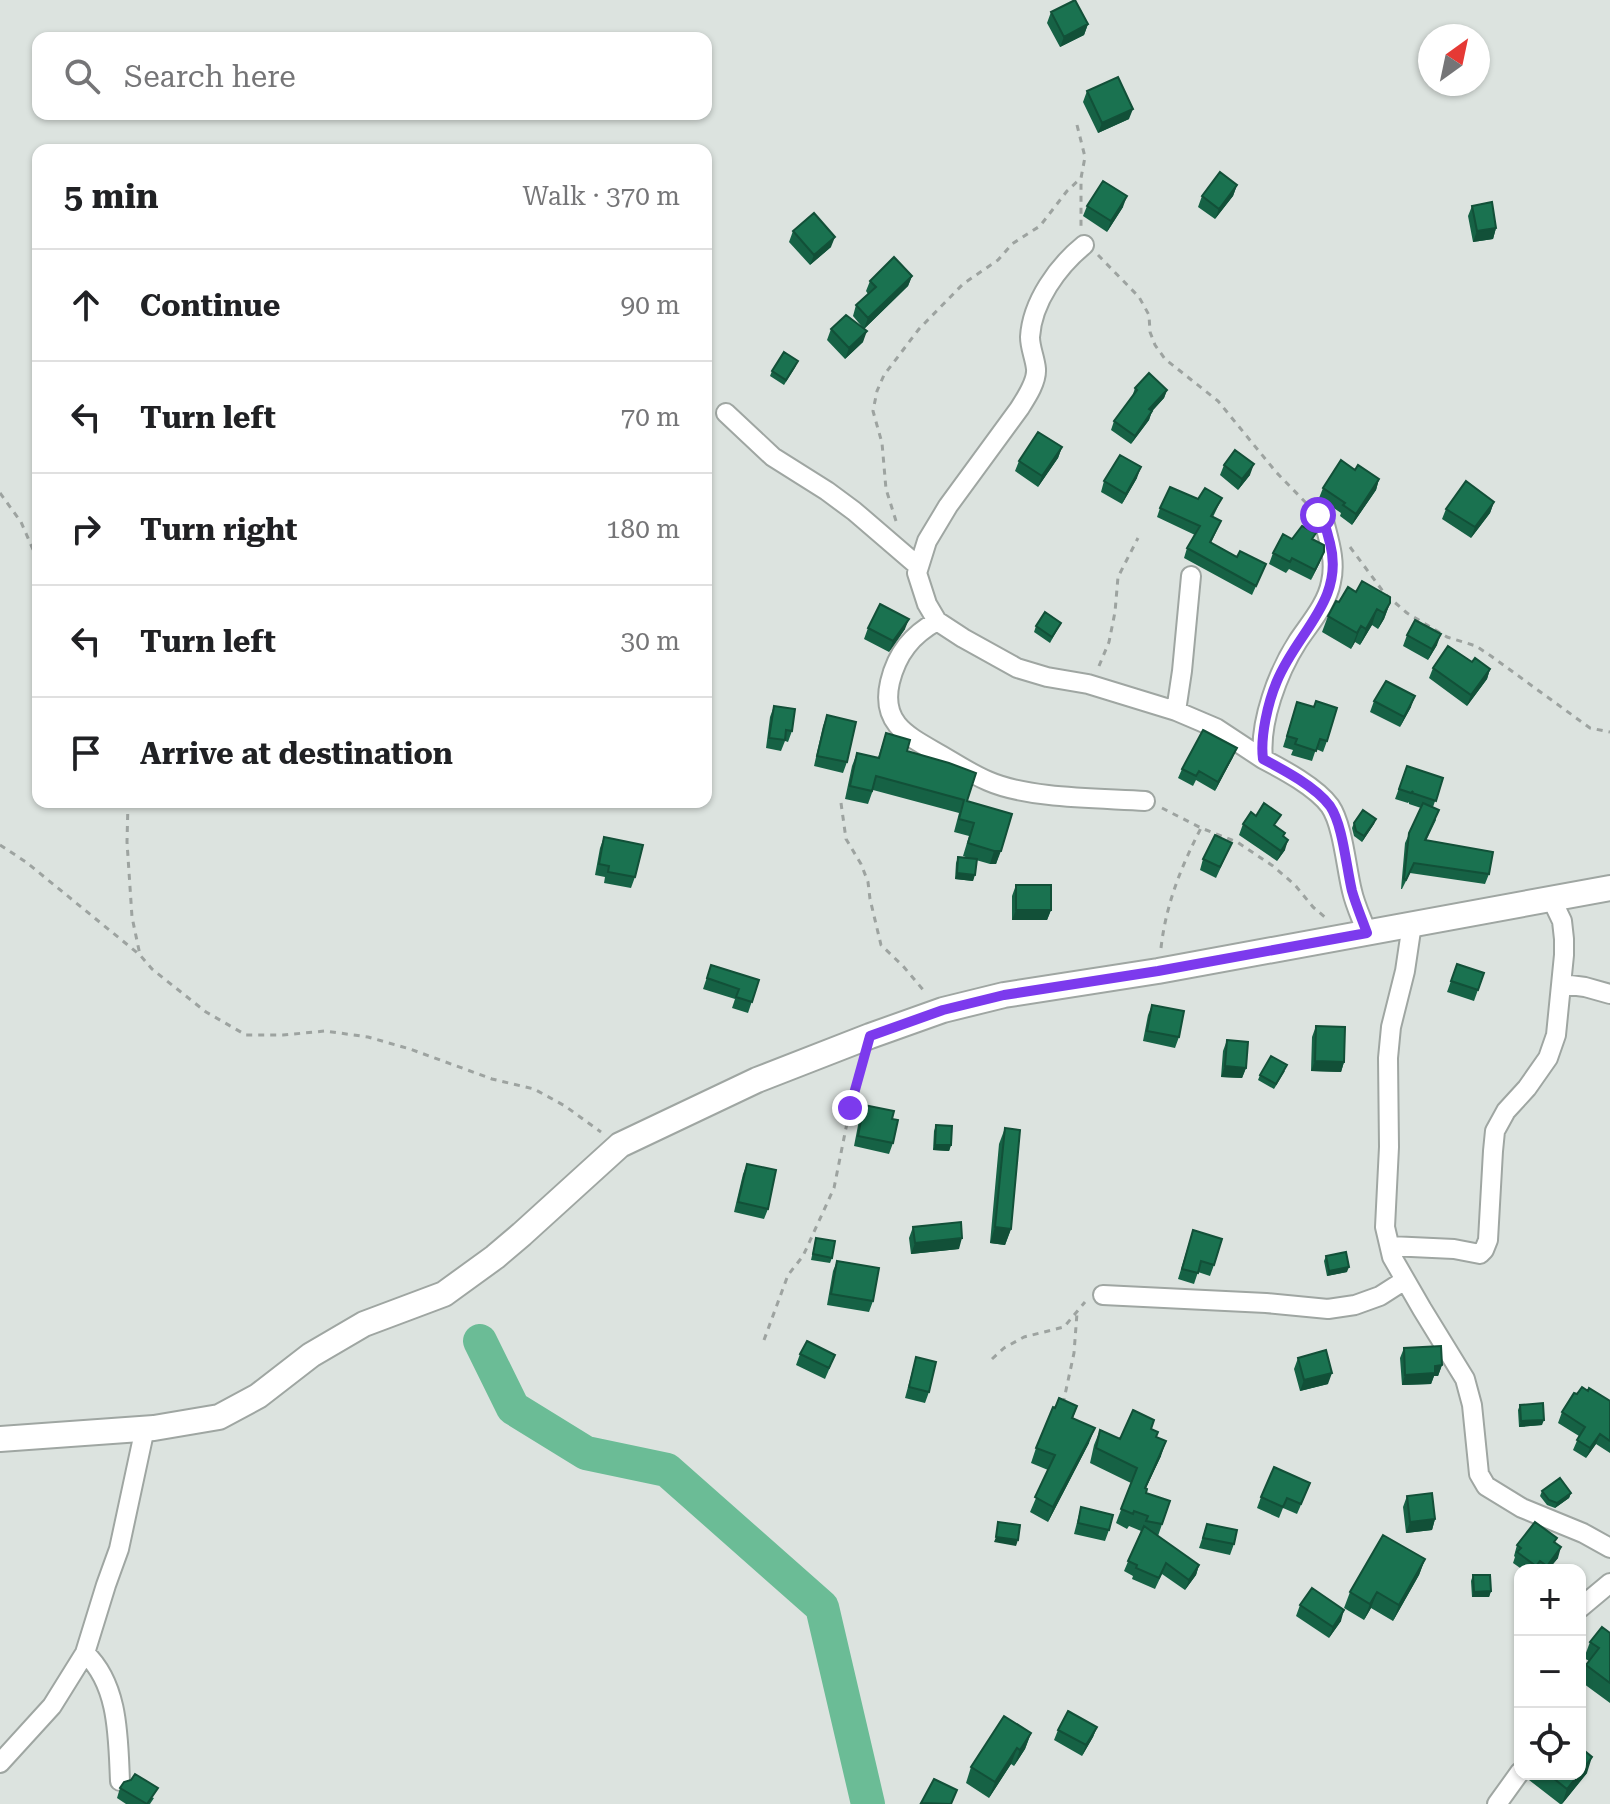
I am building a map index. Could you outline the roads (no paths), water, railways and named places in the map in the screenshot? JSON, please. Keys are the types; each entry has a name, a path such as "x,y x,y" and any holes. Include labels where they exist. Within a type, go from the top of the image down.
{"street":[{"path":"912,561 1029,392 1036,373 1030,337 1035,316 1055,274 1084,245"},
{"path":"726,413 773,457 845,505 912,561 927,604 937,621 963,638 1017,668 1093,685 1176,711 1216,728 1307,785 1329,804 1340,824 1360,934"},
{"path":"1263,759 1266,720 1276,682 1295,646 1327,598 1332,580 1333,556 1324,521"},
{"path":"1176,711 1191,576"},
{"path":"937,621 920,630 902,651 891,677 887,695 896,726 989,782 1062,796 1145,801"},
{"path":"0,1439 145,1428 219,1417 258,1396 311,1355 364,1324 444,1294 504,1249 620,1145 757,1080 939,1012 1004,995 1158,971 1610,888"},
{"path":"1390,1246 1454,1249 1480,1254 1484,1250 1488,1240 1495,1131 1506,1111 1548,1058 1556,1035 1564,939 1562,921 1551,898"},
{"path":"1412,924 1405,971 1391,1027 1388,1058 1389,1147 1385,1227 1392,1257 1465,1379 1472,1405 1479,1474 1486,1486 1522,1508 1583,1533 1610,1548"},
{"path":"1562,984 1610,994"},
{"path":"1103,1295 1328,1309 1355,1305 1380,1296 1405,1280"},
{"path":"0,1763 52,1706 85,1653 119,1549 145,1428"},
{"path":"1586,1603 1610,1583"},
{"path":"85,1653 95,1663 110,1691 120,1781"},
{"path":"1497,1804 1514,1780"}],"waterway":[{"path":"480,1341 513,1408 586,1453 667,1470 822,1607 868,1804"}]}
